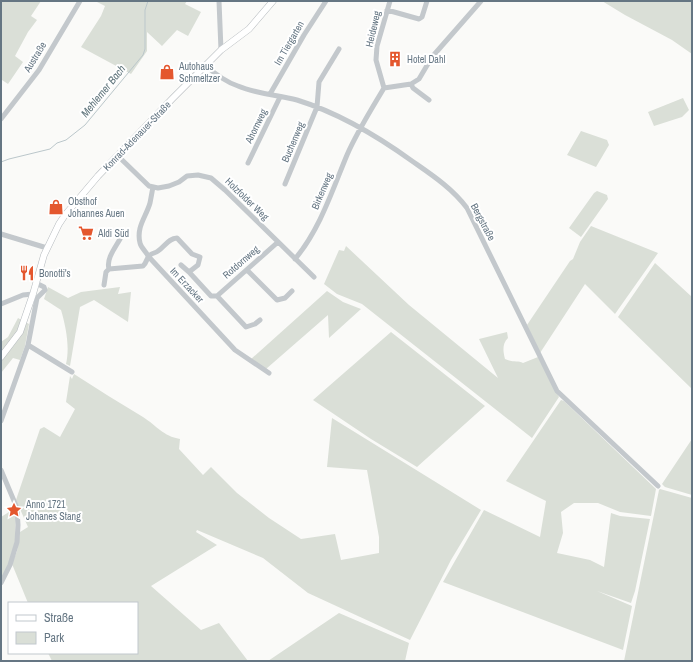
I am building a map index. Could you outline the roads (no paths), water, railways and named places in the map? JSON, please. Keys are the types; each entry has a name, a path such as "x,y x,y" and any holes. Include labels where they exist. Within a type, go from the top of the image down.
{"main road":[{"name":"Konrad-Adenauer-Straße","path":"1,357 20,332 47,248 67,212 84,192 205,65 221,50 248,29 273,1"}],"street":[{"name":"Austraße","path":"1,119 39,70 80,1"},
{"path":"219,1 221,50"},
{"name":"Im Tiergarten","path":"270,94 304,35 326,1"},
{"name":"Heideweg","path":"384,88 376,60 377,46 390,1"},
{"path":"387,10 419,19 422,16 427,1"},
{"path":"361,127 384,88 411,84 421,77 432,57 481,1"},
{"name":"Buchenweg","path":"285,184 317,107 319,82 339,49"},
{"name":"Bergstraße","path":"205,65 224,80 239,87 296,100 317,107 361,127 430,173 445,185 460,199 482,237 557,390 658,486"},
{"path":"411,84 413,88 429,100"},
{"name":"Ahornweg","path":"248,162 280,97"},
{"name":"Birkenweg","path":"295,259 306,247 320,220 361,127"},
{"path":"118,156 142,180 149,186 153,187"},
{"name":"Holzfolder Weg","path":"153,187 169,186 179,182 187,176 198,175 211,178 314,277"},
{"name":"Im Erzacker","path":"153,187 150,203 140,229 140,244 148,256 235,350 269,373"},
{"path":"1,234 47,248"},
{"path":"109,269 143,266 146,263 148,256 157,252 171,239 177,238 192,254 200,257 198,264 189,272"},
{"path":"104,286 106,272 109,269 109,260 120,239"},
{"name":"Rotdornweg","path":"217,296 278,242"},
{"path":"181,264 212,296 217,296 246,327 255,324 260,320"},
{"path":"247,270 277,300 285,298 292,291"},
{"path":"1,421 28,345 37,298 45,290 44,287 36,283"},
{"path":"1,304 22,295 33,294"},
{"path":"28,345 72,372"},
{"path":"1,470 17,508 18,525 17,542 10,565 1,583"}],"waterway":[{"name":"Mehlemer Bach","path":"1,162 50,149 57,143 66,140 85,125 143,55 145,49 145,10 148,1"}],"place":[{"name":"Hotel Dahl","path":"395,59"},
{"name":"Autohaus Schmeltzer","path":"167,72"},
{"name":"Obsthof Johannes Auen","path":"56,207"},
{"name":"Aldi Süd","path":"86,233"},
{"name":"Bonotti's","path":"27,273"},
{"name":"Anno 1721 Johanes Stang","path":"14,510"}]}
